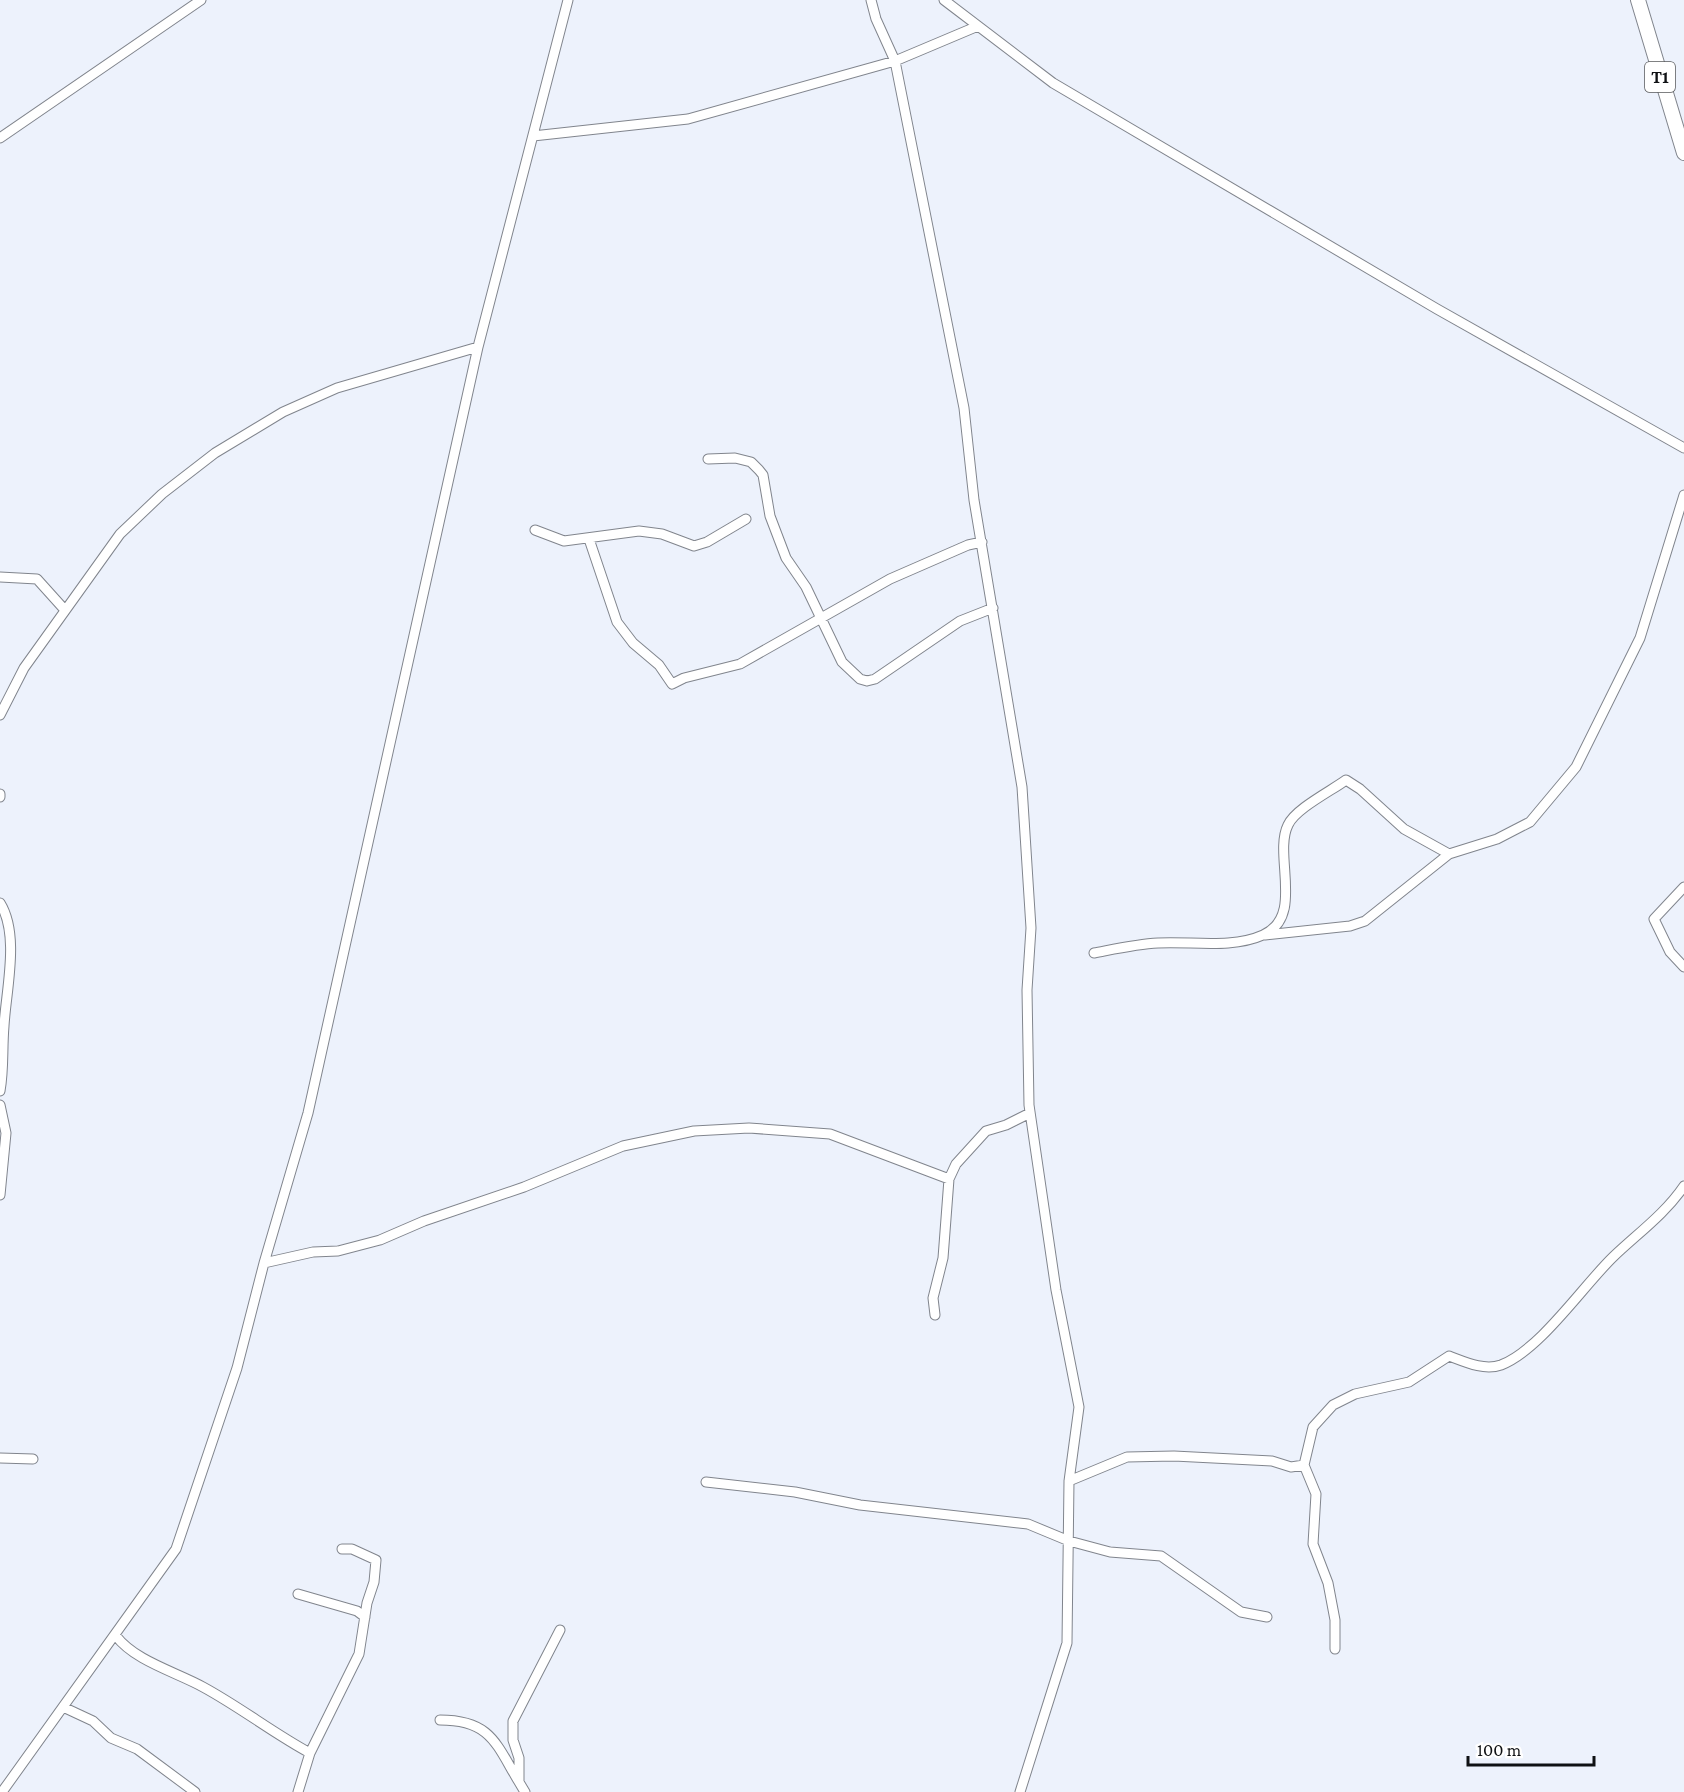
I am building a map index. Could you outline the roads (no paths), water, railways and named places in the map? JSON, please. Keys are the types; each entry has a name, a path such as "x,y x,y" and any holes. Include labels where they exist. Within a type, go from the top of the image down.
{"highway":[{"name":"T1","path":"1638,0 1684,153"}],"street":[{"path":"0,138 201,0"},
{"path":"2,1792 116,1636 176,1549 237,1368 264,1263 308,1113 478,347 568,0"},
{"path":"871,0 876,19 895,61 964,408 982,542 1022,787 1031,928 1027,990 1030,1113 1056,1290 1079,1407 1069,1481 1067,1643 1020,1792"},
{"path":"944,0 1053,83 1437,309 1684,448"},
{"path":"533,135 688,119 895,61 978,26"},
{"path":"0,715 24,668 64,609 120,534 162,494 215,453 283,412 338,388 478,347"},
{"path":"708,459 735,458 751,462 763,475 765,498 786,558 806,587 842,662 860,679 867,681 898,664 960,621 993,608"},
{"path":"1094,953 1158,943 1217,942 1350,926 1365,921 1449,854 1497,838 1530,822 1576,767 1640,638 1684,495"},
{"path":"535,530 557,541 589,539 639,531 662,534 694,546 707,542 746,519"},
{"path":"589,539 617,622 633,643 659,665 672,684 684,678 740,664 890,579 968,545 982,542"},
{"path":"0,577 37,579 64,609"},
{"path":"1264,935 1279,922 1286,905 1284,835 1289,822 1346,780 1360,789 1404,829 1449,854"},
{"path":"1684,887 1654,919 1670,952 1684,967"},
{"path":"0,903 8,915 10,977 4,1026 5,1065 0,1091"},
{"path":"0,1105 6,1133 0,1195"},
{"path":"935,1315 933,1298 942,1258 949,1179 956,1164 986,1131 1006,1125 1030,1113"},
{"path":"264,1263 313,1252 338,1251 380,1240 424,1221 524,1187 623,1146 694,1131 749,1128 830,1134 949,1179"},
{"path":"1335,1649 1335,1620 1328,1583 1313,1544 1316,1494 1304,1465 1313,1427 1333,1405 1355,1394 1409,1382 1449,1356 1476,1366 1501,1365 1541,1336 1684,1186"},
{"path":"1069,1481 1127,1457 1184,1456 1272,1461 1291,1467 1304,1465"},
{"path":"0,1458 33,1459"},
{"path":"706,1482 795,1492 860,1505 1028,1524 1069,1541 1110,1552 1161,1556 1241,1612 1267,1617"},
{"path":"298,1792 310,1752 359,1654 374,1582 376,1560 352,1549 342,1549"},
{"path":"298,1594 357,1611 365,1617"},
{"path":"519,1782 521,1774 513,1740 513,1721 561,1630"},
{"path":"116,1636 122,1643 151,1661 205,1688 310,1752"},
{"path":"63,1707 93,1721 111,1738 136,1749 195,1792"},
{"path":"440,1720 453,1720 490,1734 500,1745 525,1792"}]}
